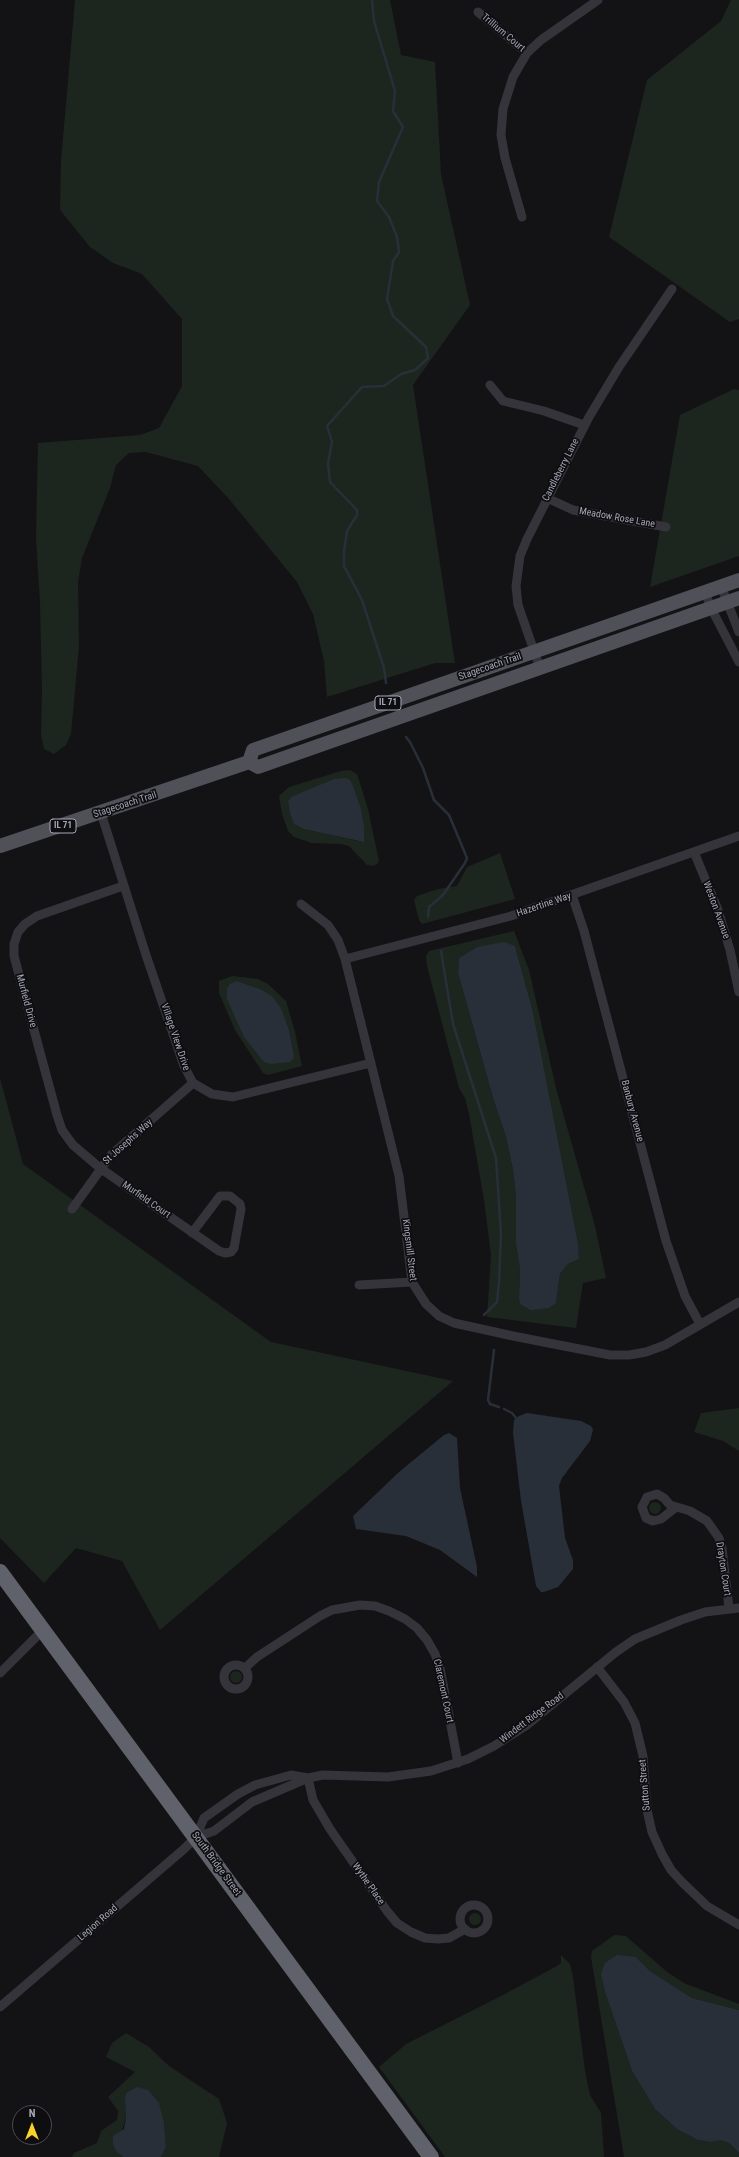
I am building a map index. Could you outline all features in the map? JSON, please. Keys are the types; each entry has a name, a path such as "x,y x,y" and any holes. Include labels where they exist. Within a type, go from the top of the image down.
{"highway":[{"name":"South Bridge Street","path":"0,1572 431,2157"}],"main road":[{"name":"Stagecoach Trail","path":"248,762 253,750 739,580"},
{"name":"Stagecoach Trail","path":"0,846 248,762 258,767 733,600"}],"street":[{"path":"522,217 505,158 501,135 503,109 511,84 527,53 541,40 598,0"},
{"name":"Trillium Court","path":"478,12 527,53"},
{"name":"Candleberry Lane","path":"540,668 521,617 516,586 520,556 526,539 584,425 619,367 672,289"},
{"path":"490,385 503,401 544,411 584,425"},
{"name":"Meadow Rose Lane","path":"547,498 573,510 666,527"},
{"path":"721,586 733,600 739,632"},
{"path":"705,592 711,608 739,662"},
{"name":"Village View Drive","path":"101,813 123,886 184,1066 194,1083 212,1094 233,1097 371,1063"},
{"name":"Hazertine Way","path":"345,959 488,923 739,836"},
{"name":"Weston Avenue","path":"694,852 718,910 730,950 739,992"},
{"name":"Murfield Drive","path":"100,1168 73,1145 62,1130 14,956 14,944 18,932 25,924 37,916 123,886"},
{"name":"Banbury Avenue","path":"572,895 586,935 666,1241 685,1296 700,1324"},
{"name":"Kingsmill Street","path":"301,904 328,925 338,940 345,959 400,1181 412,1282 426,1304 439,1316 454,1323 610,1355 629,1355 646,1352 665,1344 739,1302"},
{"name":"St Josephs Way","path":"72,1209 111,1154 194,1083"},
{"name":"Murfield Court","path":"100,1168 219,1252 231,1252 234,1248 241,1209 240,1204 230,1196 220,1196 192,1232"},
{"path":"359,1285 412,1282"},
{"name":"Drayton Court","path":"675,1508 699,1515 707,1521 719,1538 729,1608"},
{"name":"Claremont Court","path":"245,1668 257,1657 320,1616 332,1610 360,1605 375,1606 389,1611 405,1619 417,1628 427,1640 435,1654 440,1668 458,1763"},
{"name":"Windett Ridge Road","path":"196,1837 214,1831 257,1800 308,1778 323,1775 394,1777 431,1771 458,1763 484,1751 510,1736 635,1639 659,1628 705,1612 739,1608"},
{"path":"0,1673 44,1630"},
{"name":"Sutton Street","path":"597,1667 624,1702 635,1722 643,1756 647,1810 652,1832 662,1854 671,1870 707,1906 739,1925"},
{"name":"Windett Ridge Road","path":"196,1837 204,1818 250,1788 272,1779 291,1775 308,1778"},
{"name":"Wythe Place","path":"308,1778 313,1800 330,1829 397,1923 411,1932 425,1938 449,1938 465,1929"},
{"name":"Legion Road","path":"0,2007 184,1849 196,1837"}],"shaded area":[{"path":"75,0 390,0 401,55 435,62 441,174 470,305 413,385 455,663 435,663 327,697 324,661 313,614 297,582 229,499 198,466 146,452 129,453 116,465 110,488 82,558 78,582 79,646 71,734 66,745 54,754 44,749 41,735 42,690 40,602 36,537 38,443 140,435 159,428 182,386 182,319 142,274 113,263 90,247 60,210 61,161"},
{"path":"731,0 739,0 739,319 730,322 609,237 647,80 721,21"},
{"path":"734,389 739,390 739,556 650,587 680,415"},
{"path":"350,770 357,774 368,809 379,861 373,866 367,865 349,846 341,844 312,843 294,837 288,831 282,814 279,796 289,787 341,771","holes":["288,802 363,842 303,829 294,824 290,814"]},
{"path":"346,778 350,780 353,786 361,809 364,827 364,842 303,829 294,824 290,814 288,802 291,797 334,779"},
{"path":"500,853 515,899 422,924 419,920 414,900 417,896 438,889 457,886 467,867"},
{"path":"514,931 529,970 556,1088 595,1226 606,1278 583,1283 576,1328 487,1317 491,1256 484,1200 469,1114 465,1098 459,1088 427,966 426,956 429,951","holes":["515,946 533,1012 578,1243 579,1259 568,1264 560,1274 556,1303 520,1304 520,1269 516,1244 516,1196 513,1170 506,1137 493,1098 458,973 459,958 477,947"]},
{"path":"504,942 515,946 533,1012 578,1243 579,1259 568,1264 560,1274 556,1303 549,1308 531,1310 520,1304 519,1299 520,1269 516,1244 516,1196 513,1170 506,1137 493,1098 458,973 459,958 477,947"},
{"path":"232,976 258,979 268,984 286,1001 295,1032 302,1066 268,1075 263,1073 235,1030 219,993 219,981","holes":["237,981 260,989 282,1010 289,1030 294,1055"]},
{"path":"237,981 260,989 273,997 282,1010 289,1030 294,1055 290,1062 271,1064 264,1062 244,1037 227,999 227,989 230,984"},
{"path":"0,1078 23,1164 271,1342 453,1381 160,1630 122,1561 76,1548 44,1583 0,1538"},
{"path":"739,1408 739,1451 723,1441 694,1432 701,1413"},
{"path":"527,1413 581,1421 591,1426 593,1430 590,1441 562,1478 559,1486 565,1538 573,1560 573,1569 558,1587 544,1592 541,1592 536,1586 521,1501 513,1433 514,1420"},
{"path":"449,1433 457,1438 460,1488 477,1567 477,1577 440,1550 406,1536 356,1529 353,1516 399,1472 444,1435"},
{"path":"655,1502 659,1504 661,1508 659,1512 655,1514 651,1512 649,1508 651,1504"},
{"path":"236,1671 240,1673 242,1677 240,1681 236,1683 232,1681 230,1677 232,1673"},
{"path":"473,1913 477,1913 481,1919 477,1925 473,1925 469,1921 469,1917"},
{"path":"614,1935 626,1936 667,1972 684,1983 739,2004 739,2010 692,1998 650,1971 636,1957 606,1995 632,2071 655,2109 678,2130 698,2140 711,2142 721,2139 729,2143 739,2153 739,2157 624,2157 591,1957 592,1951"},
{"path":"561,1955 570,1964 573,1977 585,2071 590,2095 601,2113 604,2157 445,2157 379,2067 406,2044 557,1966 561,1963"},
{"path":"617,1955 636,1957 650,1971 692,1998 739,2010 739,2153 729,2143 721,2140 711,2142 698,2140 678,2130 655,2109 632,2071 606,1995 601,1974 605,1963"},
{"path":"126,2033 149,2047 169,2066 219,2099 227,2123 219,2157 161,2157 166,2147 164,2123 125,2102 126,2117 116,2150 123,2157 72,2157 74,2153 97,2143 101,2131 117,2120 118,2111 108,2097 135,2072 106,2057 112,2043"},
{"path":"137,2087 148,2090 159,2103 164,2123 166,2147 161,2157 123,2157 116,2151 113,2144 113,2136 124,2129 126,2117 126,2093"}],"waterway":[{"path":"372,0 374,21 395,91 393,111 403,127 379,182 377,201 389,217 397,237 399,252 393,261 387,299 393,316 426,347 428,358 415,370 401,374 384,386 362,387 327,426 332,442 328,463 330,482 357,510 357,515 347,531 344,551 344,566 362,600 384,668 386,683"},
{"path":"406,737 423,768 434,800 449,815 467,858 443,895 429,907 428,917"},
{"path":"441,951 453,1024 496,1158 501,1234 499,1282 497,1302 484,1315"},
{"path":"494,1350 488,1400 490,1404 499,1407"},
{"path":"504,1409 512,1413 516,1418"}]}
